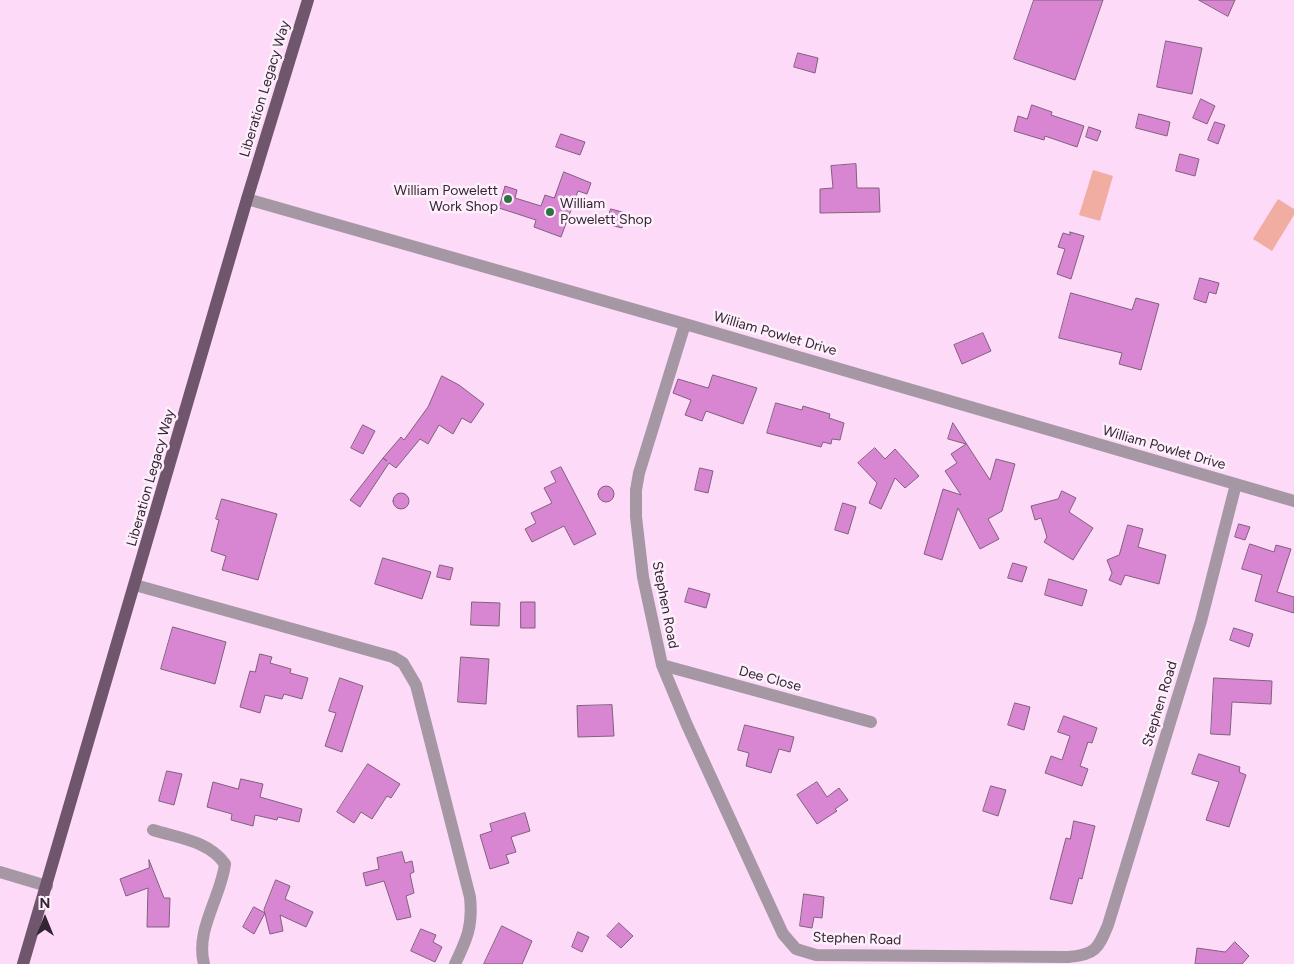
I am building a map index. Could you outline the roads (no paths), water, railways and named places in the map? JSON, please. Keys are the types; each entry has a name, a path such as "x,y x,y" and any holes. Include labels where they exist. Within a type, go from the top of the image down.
{"main road":[{"name":"Liberation Legacy Way","path":"23,964 247,199 308,0"}],"street":[{"name":"William Powlet Drive","path":"247,199 1294,501"},
{"name":"Stephen Road","path":"685,324 639,473 636,490 643,577 662,665 757,880 783,934 796,949 826,956 1082,956 1091,953 1097,947 1108,925 1201,621 1236,484"},
{"path":"135,585 393,656 403,663 416,685 470,897 472,916 469,934 455,964"},
{"name":"Dee Close","path":"662,665 871,722"},
{"path":"154,830 207,846 218,854 225,864 224,876 204,932 202,947 204,964"},
{"path":"0,872 47,886"}],"place":[{"name":"William Powelett Work Shop","path":"508,199"},
{"name":"William Powelett Shop","path":"550,212"}]}
